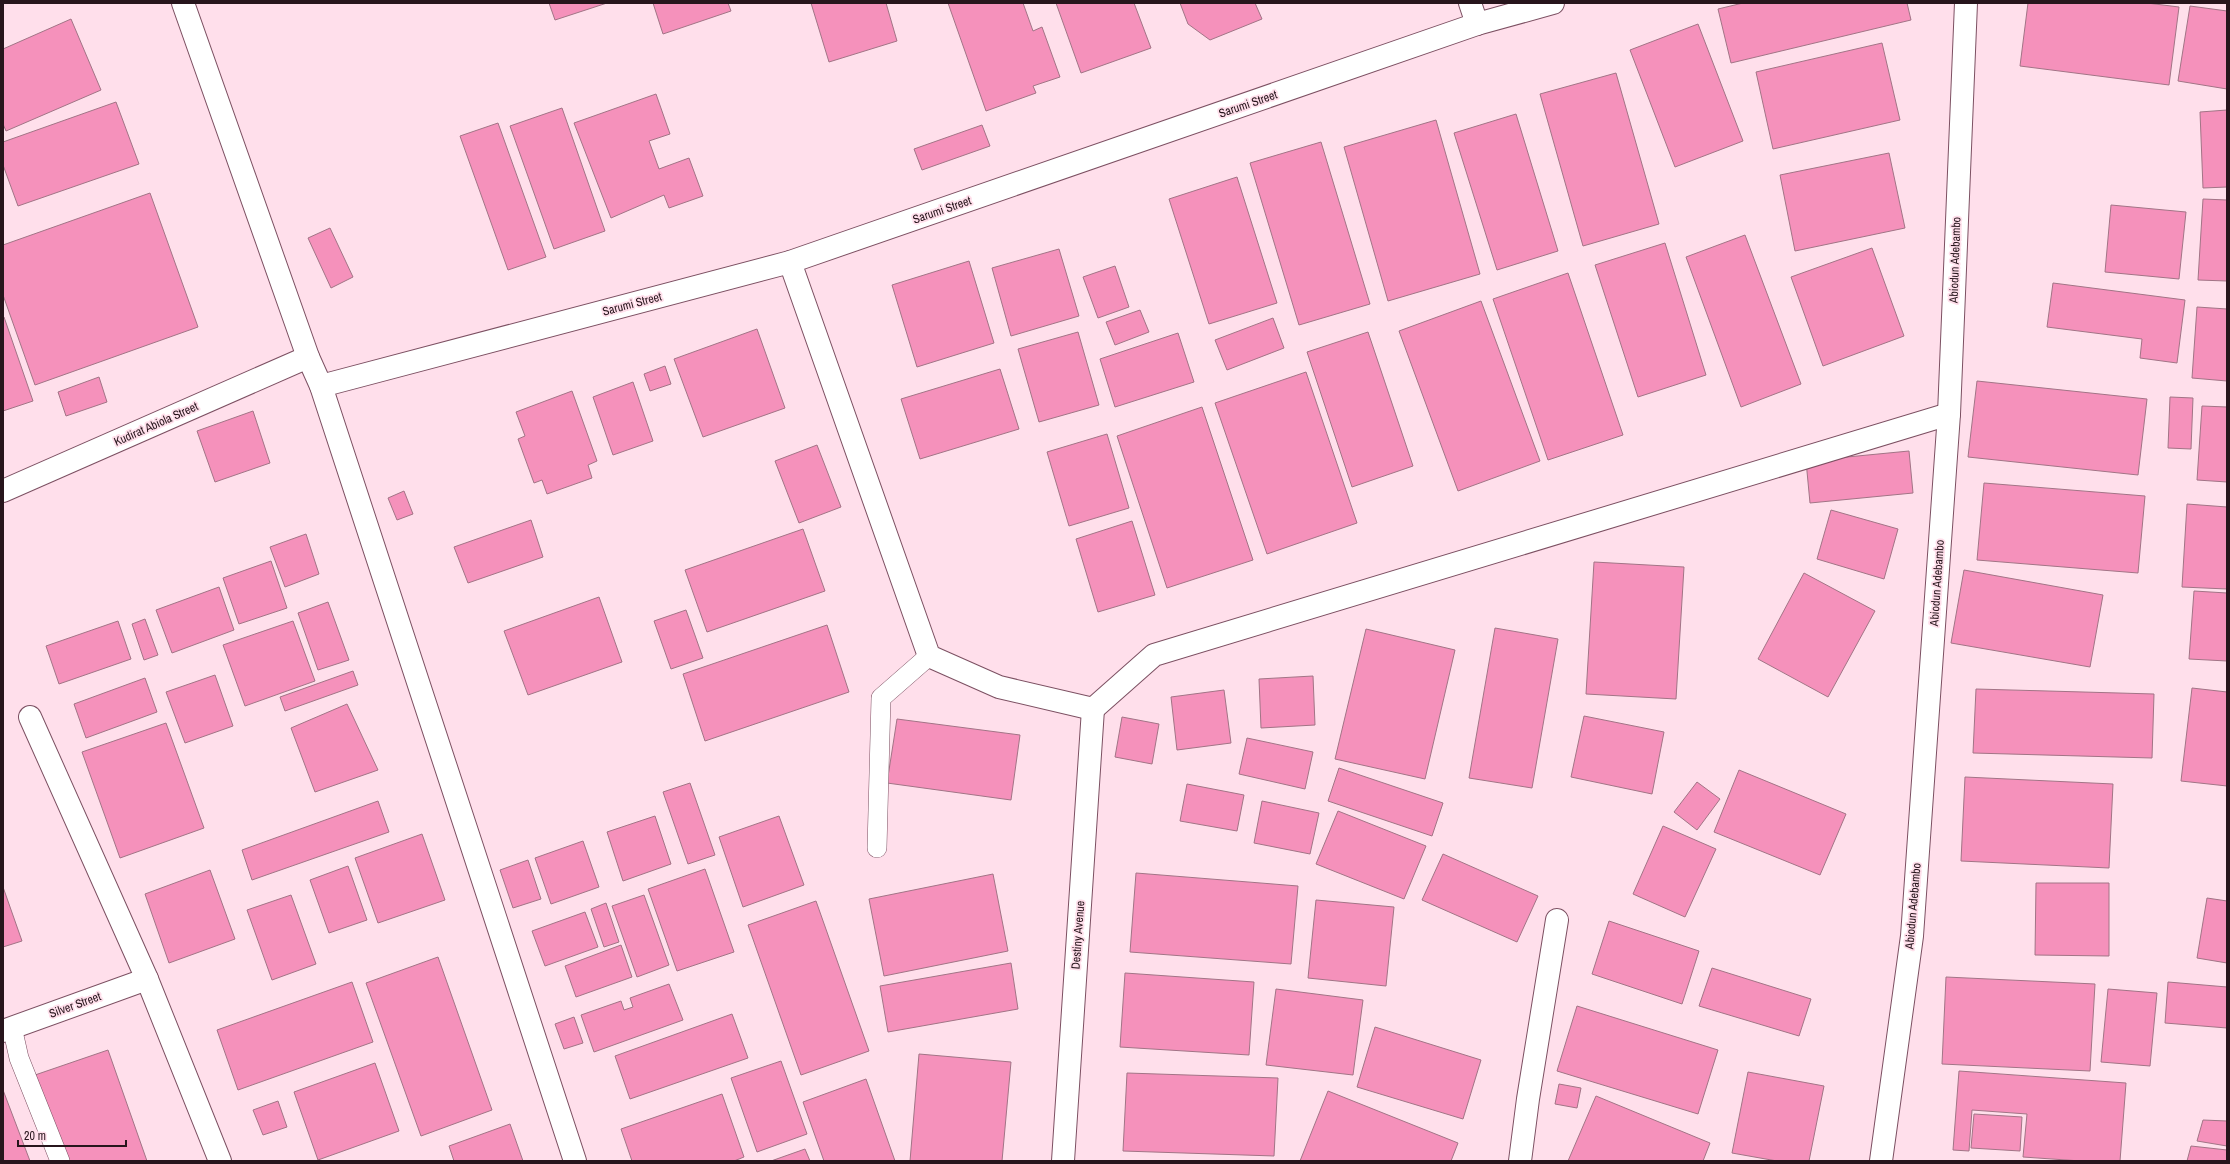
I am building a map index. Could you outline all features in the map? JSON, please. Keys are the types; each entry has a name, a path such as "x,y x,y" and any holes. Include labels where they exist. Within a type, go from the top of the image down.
{"street":[{"path":"183,3 308,357 321,386 575,1161"},
{"path":"1470,3 1477,24"},
{"name":"Sarumi Street","path":"321,386 790,262 1477,24 1553,3"},
{"name":"Abiodun Adebambo","path":"1881,1161 1912,936 1949,414 1966,3"},
{"path":"790,262 929,656 999,687 1093,709 1154,655 1949,414"},
{"name":"Kudirat Abiola Street","path":"3,491 308,357"},
{"name":"Destiny Avenue","path":"1063,1161 1093,709"},
{"path":"30,717 147,980 220,1161"},
{"path":"1520,1161 1528,1099 1557,920"},
{"name":"Silver Street","path":"8,1029 147,980"}],"lane":[{"path":"877,848 881,698 929,656"},
{"path":"8,1029 60,1161"}],"building":[{"path":"549,3 607,3 555,20"},
{"path":"653,3 728,3 731,11 663,34"},
{"path":"811,3 886,3 897,41 829,62"},
{"path":"948,3 1023,3 1033,31 1042,27 1060,77 1033,86 1036,93 986,111"},
{"path":"1056,3 1134,3 1151,48 1081,73"},
{"path":"1180,3 1255,3 1262,19 1210,40 1188,24"},
{"path":"1743,3 1907,3 1911,20 1731,63 1718,9"},
{"path":"2028,3 2147,3 2179,7 2169,85 2020,66"},
{"path":"2190,6 2227,11 2227,89 2178,81"},
{"path":"71,19 101,90 6,131 3,124 3,49"},
{"path":"1698,24 1743,141 1675,167 1630,50"},
{"path":"1882,43 1900,120 1773,149 1756,72"},
{"path":"1616,73 1659,224 1583,246 1540,94"},
{"path":"656,94 670,134 649,141 659,169 689,158 703,196 669,208 664,195 611,218 574,123"},
{"path":"116,102 139,164 18,206 3,165 3,142"},
{"path":"562,108 605,231 554,249 510,126"},
{"path":"2227,110 2227,187 2203,188 2200,112"},
{"path":"1516,114 1558,251 1497,270 1454,133"},
{"path":"1436,120 1480,274 1388,301 1344,147"},
{"path":"498,123 546,257 508,270 460,136"},
{"path":"982,125 990,146 922,170 914,149"},
{"path":"1321,142 1370,304 1299,325 1250,163"},
{"path":"1889,153 1905,228 1795,251 1780,175"},
{"path":"1237,177 1277,303 1209,324 1169,199"},
{"path":"150,193 198,327 35,385 3,295 3,245"},
{"path":"2203,199 2227,200 2227,281 2198,280"},
{"path":"2111,205 2186,212 2179,279 2105,272"},
{"path":"330,228 353,277 331,288 308,238"},
{"path":"1745,235 1801,384 1741,407 1686,257"},
{"path":"1665,243 1706,375 1638,397 1595,265"},
{"path":"1872,248 1904,336 1823,366 1791,277"},
{"path":"1059,249 1079,316 1011,336 992,268"},
{"path":"969,261 994,343 917,367 892,285"},
{"path":"1115,266 1129,307 1098,318 1083,277"},
{"path":"1568,273 1623,435 1548,460 1493,299"},
{"path":"2053,283 2185,300 2177,363 2140,358 2142,339 2047,327"},
{"path":"1481,301 1540,461 1458,491 1399,331"},
{"path":"2197,307 2227,309 2227,381 2192,378"},
{"path":"1140,310 1149,332 1115,345 1106,322"},
{"path":"4,317 33,401 3,411 3,318"},
{"path":"1273,318 1284,348 1227,370 1215,340"},
{"path":"757,329 785,408 703,437 674,359"},
{"path":"1078,332 1099,405 1039,422 1018,349"},
{"path":"1368,332 1413,466 1352,487 1307,352"},
{"path":"1178,333 1194,382 1115,407 1100,359"},
{"path":"665,366 671,384 650,391 644,374"},
{"path":"1000,369 1019,429 920,459 901,399"},
{"path":"1306,372 1357,523 1267,554 1215,403"},
{"path":"99,377 107,402 66,416 58,392"},
{"path":"1977,381 2147,399 2138,475 1968,457"},
{"path":"633,382 653,441 613,455 593,397"},
{"path":"572,391 597,461 588,465 592,478 547,494 542,480 534,483 518,439 525,436 516,412"},
{"path":"2170,397 2193,398 2191,449 2168,448"},
{"path":"2202,406 2227,407 2227,482 2197,480"},
{"path":"1202,407 1253,560 1167,588 1117,436"},
{"path":"253,411 270,463 215,482 197,431"},
{"path":"1107,434 1129,508 1069,526 1047,452"},
{"path":"817,445 841,507 799,523 775,461"},
{"path":"1909,451 1913,493 1810,503 1806,461"},
{"path":"1984,483 2145,496 2138,573 1977,560"},
{"path":"404,491 413,514 397,520 388,498"},
{"path":"2187,504 2227,507 2227,589 2182,587"},
{"path":"1831,510 1898,529 1884,579 1817,559"},
{"path":"531,520 543,557 468,583 454,547"},
{"path":"1132,521 1155,595 1098,612 1076,539"},
{"path":"803,529 825,591 707,632 685,570"},
{"path":"306,534 319,574 285,587 270,547"},
{"path":"271,561 287,608 239,624 223,578"},
{"path":"1594,562 1684,567 1676,699 1586,694"},
{"path":"1964,570 2103,595 2090,667 1951,643"},
{"path":"1804,573 1875,611 1828,697 1758,659"},
{"path":"219,587 234,630 172,653 156,610"},
{"path":"2194,591 2227,593 2227,661 2189,659"},
{"path":"599,597 622,662 528,695 504,631"},
{"path":"328,602 349,660 318,670 298,613"},
{"path":"686,610 703,658 671,669 654,621"},
{"path":"145,619 158,655 144,660 132,624"},
{"path":"118,621 131,659 59,684 46,646"},
{"path":"293,621 315,681 245,706 223,645"},
{"path":"827,625 849,692 705,741 683,674"},
{"path":"1495,628 1558,639 1532,788 1469,778"},
{"path":"1366,629 1455,650 1425,779 1335,759"},
{"path":"353,671 358,685 285,711 280,697"},
{"path":"215,675 233,726 185,743 166,692"},
{"path":"1313,676 1315,725 1261,728 1259,679"},
{"path":"145,678 157,712 86,738 74,704"},
{"path":"2192,688 2227,692 2227,786 2181,781"},
{"path":"1976,689 2154,694 2152,758 1973,753"},
{"path":"1224,690 1231,743 1177,750 1171,697"},
{"path":"347,704 378,770 315,792 291,728"},
{"path":"1584,716 1664,732 1652,794 1571,777"},
{"path":"1122,717 1159,724 1152,764 1115,757"},
{"path":"897,719 1020,735 1011,800 887,783"},
{"path":"166,723 204,828 120,858 82,752"},
{"path":"1247,738 1313,752 1305,789 1239,774"},
{"path":"1339,768 1443,803 1432,836 1328,801"},
{"path":"1739,770 1846,814 1820,875 1714,832"},
{"path":"1965,777 2113,784 2109,868 1961,861"},
{"path":"1697,782 1720,799 1697,830 1674,812"},
{"path":"690,783 715,855 688,864 663,792"},
{"path":"1187,784 1244,795 1237,831 1180,821"},
{"path":"378,801 389,832 252,880 242,850"},
{"path":"1262,801 1319,813 1310,854 1254,843"},
{"path":"1338,811 1426,846 1404,899 1316,864"},
{"path":"655,816 671,864 623,881 607,832"},
{"path":"779,816 804,885 743,907 719,837"},
{"path":"1663,826 1716,849 1685,917 1633,894"},
{"path":"422,834 445,900 378,923 355,858"},
{"path":"583,841 599,887 551,904 535,858"},
{"path":"1443,854 1538,896 1517,942 1422,900"},
{"path":"528,860 541,899 513,908 500,870"},
{"path":"348,866 367,920 329,933 310,880"},
{"path":"705,869 734,952 677,971 648,889"},
{"path":"210,870 235,939 169,963 145,894"},
{"path":"1136,873 1298,886 1291,964 1130,952"},
{"path":"993,874 1008,951 884,976 869,899"},
{"path":"2036,883 2109,883 2109,956 2035,955"},
{"path":"3,887 22,941 3,947"},
{"path":"291,895 316,964 272,980 247,910"},
{"path":"644,895 669,965 637,977 612,906"},
{"path":"2207,898 2227,901 2227,963 2197,958"},
{"path":"1316,900 1394,907 1386,986 1308,978"},
{"path":"816,901 869,1051 801,1075 748,925"},
{"path":"606,903 619,942 604,947 591,909"},
{"path":"585,912 598,947 545,966 532,931"},
{"path":"1609,921 1699,951 1682,1004 1592,974"},
{"path":"621,945 632,977 576,997 565,966"},
{"path":"438,957 492,1110 421,1136 366,983"},
{"path":"1011,963 1018,1009 888,1032 880,986"},
{"path":"1712,968 1811,999 1799,1036 1699,1006"},
{"path":"1125,973 1254,982 1249,1055 1120,1047"},
{"path":"1946,977 2095,984 2090,1071 1942,1064"},
{"path":"352,982 373,1042 238,1090 217,1030"},
{"path":"2168,982 2227,987 2227,1028 2165,1023"},
{"path":"669,984 683,1020 594,1052 581,1015 621,1001 624,1010 633,1007 630,998"},
{"path":"1276,989 1363,1000 1353,1075 1266,1065"},
{"path":"2108,989 2157,993 2150,1066 2101,1062"},
{"path":"1577,1006 1718,1050 1698,1114 1557,1071"},
{"path":"732,1014 748,1058 630,1099 615,1056"},
{"path":"574,1017 583,1043 564,1049 555,1024"},
{"path":"1375,1027 1481,1060 1463,1119 1357,1087"},
{"path":"108,1050 147,1161 65,1161 35,1075"},
{"path":"919,1054 1011,1062 1002,1161 910,1161"},
{"path":"781,1061 807,1134 757,1152 731,1078"},
{"path":"375,1063 399,1131 318,1160 294,1092"},
{"path":"1959,1071 2126,1083 2120,1161 2081,1161 2023,1157 2027,1114 1972,1110 1969,1151 1953,1150"},
{"path":"1748,1072 1824,1086 1809,1161 1777,1161 1732,1153"},
{"path":"1127,1073 1278,1078 1274,1156 1123,1151"},
{"path":"866,1079 895,1161 824,1161 803,1102"},
{"path":"1559,1084 1581,1088 1577,1108 1555,1104"},
{"path":"3,1090 30,1161 3,1161"},
{"path":"1328,1091 1458,1143 1451,1161 1300,1161"},
{"path":"722,1094 744,1157 734,1161 632,1161 621,1129"},
{"path":"1596,1096 1710,1143 1703,1161 1568,1161"},
{"path":"278,1101 287,1127 263,1135 253,1110"},
{"path":"1974,1114 2022,1117 2020,1151 1971,1148"},
{"path":"2203,1120 2227,1121 2227,1146 2197,1141"},
{"path":"510,1124 523,1161 454,1161 449,1146"},
{"path":"2191,1146 2227,1150 2227,1161 2187,1161"},
{"path":"805,1149 810,1161 771,1161"}]}
